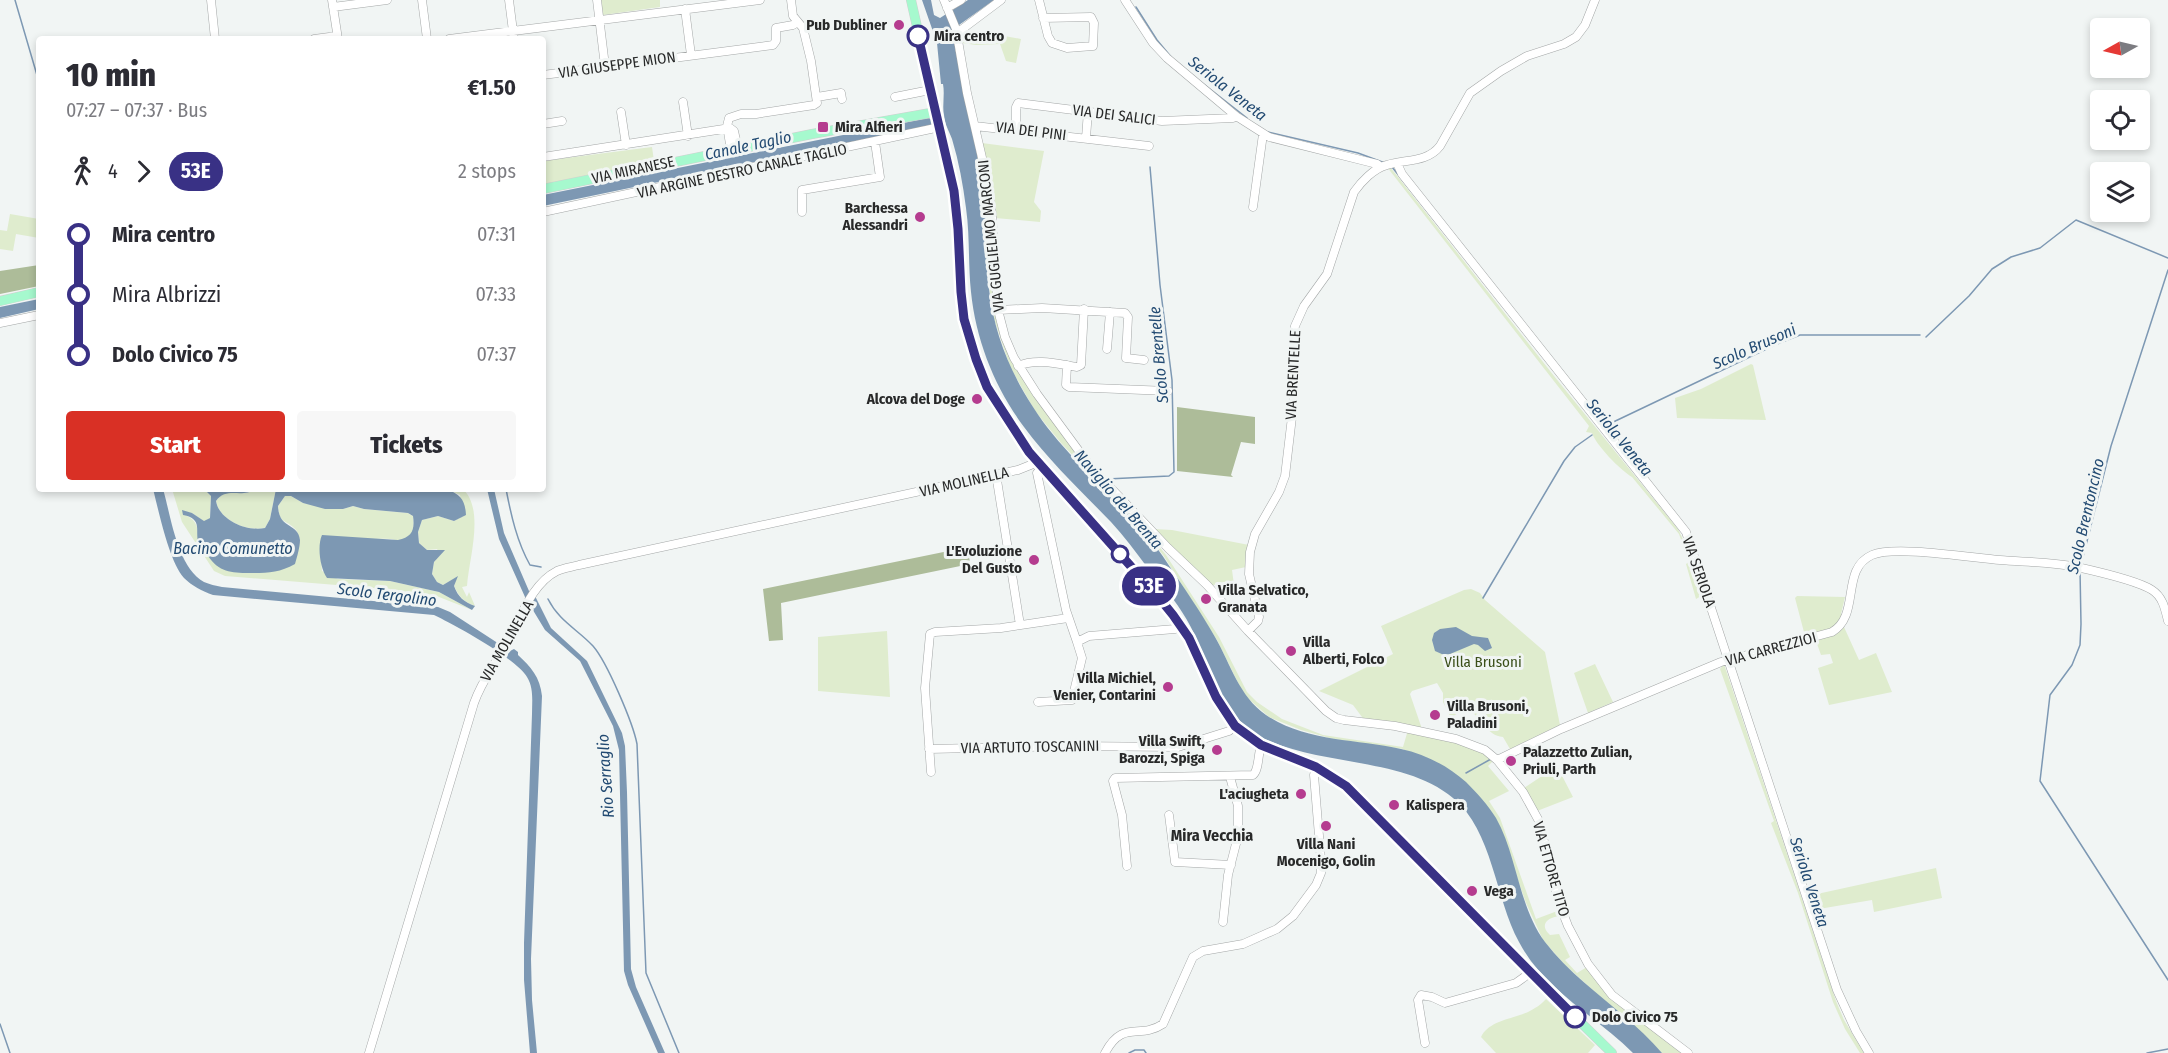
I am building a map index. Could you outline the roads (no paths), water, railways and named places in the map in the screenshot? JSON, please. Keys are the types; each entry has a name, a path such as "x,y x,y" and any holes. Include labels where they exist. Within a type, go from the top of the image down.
{"main road":[{"path":"911,0 955,202 961,292 971,345 981,373 995,401 1037,467 1160,599 1189,638 1216,697 1235,726 1261,745 1316,767 1337,779 1612,1053"},
{"name":"VIA MIRANESE","path":"546,188 734,149 936,114"},
{"path":"0,301 36,293"}],"street":[{"path":"211,0 215,36"},
{"path":"337,36 332,3 387,0"},
{"path":"422,0 427,36"},
{"path":"508,0 513,35"},
{"path":"597,0 605,66"},
{"path":"497,36 685,9 707,3 760,0"},
{"path":"734,149 727,129 729,118 817,103 818,97 806,40 802,27 793,16 791,0"},
{"path":"947,7 961,0"},
{"path":"956,31 1001,0"},
{"path":"1039,0 1043,18 1048,36 1055,45 1067,48 1093,46 1094,23 1091,17 1043,18"},
{"path":"1125,0 1167,58 1236,116 1263,134 1281,141 1388,165"},
{"name":"VIA BRENTELLE","path":"1248,631 1258,621 1259,616 1249,574 1253,542 1285,476 1294,400 1291,362 1297,321 1304,306 1327,274 1354,192 1362,183 1388,165 1426,157 1436,150 1464,100 1473,90 1527,56 1564,44 1576,37 1585,26 1595,0"},
{"name":"VIA GUGLIELMO MARCONI","path":"947,7 956,31 989,194 998,310 1005,337 1018,366 1090,466 1168,548 1207,585 1248,631"},
{"name":"VIA GIUSEPPE MION","path":"685,9 692,55"},
{"name":"VIA GIUSEPPE MION","path":"546,75 773,45 776,41 776,28 797,22"},
{"path":"895,97 930,90"},
{"path":"818,97 841,93 842,99"},
{"path":"683,102 688,136"},
{"name":"VIA DEI SALICI","path":"1016,129 1018,103 1162,121 1224,119 1236,116"},
{"name":"VIA DEI PINI","path":"1086,138 1088,111"},
{"path":"621,112 626,145"},
{"path":"546,124 561,121"},
{"name":"VIA DEI PINI","path":"975,126 1149,146"},
{"name":"VIA ARGINE DESTRO CANALE TAGLIO","path":"546,211 940,127"},
{"path":"546,157 727,129"},
{"path":"1253,207 1263,134"},
{"path":"802,212 802,190 880,177 874,142"},
{"name":"VIA SERIOLA","path":"1388,165 1402,174 1683,527 1691,542 1726,660 1837,990 1856,1032 1869,1053"},
{"path":"998,310 1084,309 1128,314 1126,358 1144,360"},
{"path":"1018,366 1027,362 1038,362 1080,366 1084,309"},
{"path":"1107,349 1110,312"},
{"path":"0,322 36,316"},
{"path":"1067,365 1066,385 1069,387 1168,391"},
{"path":"1037,467 1068,618 1082,658 1072,700 1038,702"},
{"name":"VIA MOLINELLA","path":"369,1053 482,682 506,644 523,609 553,574 568,568 1037,467"},
{"path":"996,474 1020,625"},
{"name":"VIA CARREZZIOI","path":"1497,760 1561,729 1726,660 1817,638 1838,629 1847,614 1856,570 1864,560 1876,554 1907,551 2081,568 2146,587 2160,597"},
{"path":"2168,592 2160,597 2168,621"},
{"path":"931,772 925,688 930,634 1068,618"},
{"path":"1077,642 1089,636 1175,629 1180,626"},
{"name":"VIA ETTORE TITO","path":"1248,631 1313,700 1336,718 1395,726 1456,739 1485,750 1497,760 1523,792 1539,821 1559,903 1588,964 1612,995 1688,1053"},
{"name":"VIA ARTUTO TOSCANINI","path":"929,749 1070,746 1178,747 1229,731 1235,726"},
{"path":"1127,866 1122,815 1113,781 1115,778 1230,777 1255,774 1261,745"},
{"path":"1105,1053 1114,1039 1125,1032 1150,1029 1163,1024 1190,963 1198,952 1257,939 1283,925 1305,902 1316,885 1322,866 1314,775 1316,767"},
{"path":"1223,922 1231,865 1237,848 1238,806 1230,777"},
{"path":"1169,815 1175,862 1231,865"},
{"path":"1425,1043 1418,997 1425,995 1445,1003 1516,983 1530,973"}],"water":[{"path":"922,0 931,0 934,15 940,18 968,0 994,0 952,30 983,188 991,305 1010,365 1033,407 1064,447 1153,543 1204,618 1249,699 1266,715 1281,724 1314,735 1419,754 1444,766 1466,782 1496,818 1509,848 1529,913 1545,942 1572,972 1634,1024 1662,1053 1633,1053 1542,974 1519,942 1511,925 1477,828 1453,798 1433,785 1410,775 1282,746 1259,736 1245,726 1223,697 1191,627 1174,600 1116,527 1055,464 1024,427 996,380 977,328 971,292 967,218 962,182 952,139 946,125 943,108 944,88 941,84 937,43"},
{"path":"932,119 933,125 546,205 546,194"},
{"path":"36,300 36,310 0,318 0,307"},
{"path":"154,492 164,492 181,553 187,565 204,582 222,587 438,607 450,612 510,651 514,649 534,673 542,696 531,959 537,1053 530,1053 524,980 532,700 531,686 527,677 499,652 434,615 213,595 184,578 165,536"},
{"name":"Bacino Comunetto","path":"207,492 250,492 225,494 216,501 222,514 228,519 242,526 258,529 265,528 270,519 275,492 454,492 465,505 466,515 454,521 438,516 422,520 418,532 419,543 427,550 445,550 434,562 432,574 437,582 443,585 458,576 454,586 457,593 465,601 475,606 472,610 439,592 390,581 327,578 320,557 322,535 398,540 407,537 412,532 413,516 408,513 353,506 343,509 325,509 303,503 291,496 285,496 278,506 279,514 285,523 299,534 300,543 295,564 267,573 231,572 221,568 199,545 196,523 194,519 183,515 182,510 204,521 210,518 211,496"},
{"path":"488,492 495,492 504,533 529,591 536,598 551,628 587,661 622,733 625,746 627,792 631,969 636,987 665,1053 658,1053 624,971 619,750 613,726 580,661 545,630 525,597 499,539"},
{"path":"1456,627 1472,636 1488,638 1492,648 1485,651 1474,644 1450,654 1444,655 1435,651 1432,640 1434,633 1440,629"}],"waterway":[{"path":"15,0 36,72"},
{"name":"Seriola Veneta","path":"1136,7 1157,40 1172,58"},
{"name":"Seriola Veneta","path":"1201,82 1247,118"},
{"name":"Seriola Veneta","path":"1268,132 1358,153 1385,163"},
{"name":"Scolo Brentelle","path":"1107,479 1169,476 1174,472 1172,380 1160,285 1150,167"},
{"name":"Seriola Veneta","path":"1392,167 1447,236"},
{"name":"Scolo Brusoni","path":"1926,337 1969,296 1992,269 2011,257 2040,248 2076,220 2168,258"},
{"name":"Scolo Brentoncino","path":"2081,565 2111,446 2168,270"},
{"name":"Scolo Brusoni","path":"1607,425 1800,335 1920,335"},
{"name":"Scolo Brusoni","path":"1483,598 1564,461 1575,447 1592,435"},
{"path":"507,492 515,528 525,556 530,565 541,567"},
{"name":"Scolo Brentoncino","path":"2080,570 2080,645 2072,665 2050,695 2040,781 2168,980"},
{"path":"548,599 557,613 599,654 619,693 635,734 646,973 679,1053"},
{"name":"Scolo Brusoni","path":"1466,773 1491,759"},
{"path":"0,1024 10,1053"},
{"name":"Scolo Brentoncino","path":"2147,1053 2168,1049"},
{"path":"1129,1053 1135,1050 1144,1050 1146,1053"}],"place":[{"name":"Pub Dubliner","path":"899,25"},
{"name":"Mira centro","path":"918,36"},
{"name":"Mira Alfieri","path":"823,127"},
{"name":"Barchessa Alessandri","path":"920,217"},
{"name":"Alcova del Doge","path":"977,399"},
{"name":"L'Evoluzione Del Gusto","path":"1034,560"},
{"name":"Villa Selvatico, Granata","path":"1206,599"},
{"name":"Villa Alberti, Folco","path":"1291,651"},
{"name":"Villa Michiel, Venier, Contarini","path":"1168,687"},
{"name":"Villa Brusoni, Paladini","path":"1435,715"},
{"name":"Villa Swift, Barozzi, Spiga","path":"1217,750"},
{"name":"Palazzetto Zulian, Priuli, Parth","path":"1511,761"},
{"name":"L'aciugheta","path":"1301,794"},
{"name":"Kalispera","path":"1394,805"},
{"name":"Villa Nani Mocenigo, Golin","path":"1326,826"},
{"name":"Vega","path":"1472,891"},
{"name":"Dolo Civico 75","path":"1575,1017"}],"district":[{"name":"Mira Vecchia","path":"1212,835"}],"water label":[{"name":"Canale Taglio","path":"748,145"},
{"name":"Naviglio del Brenta","path":"1119,499"},
{"name":"Scolo Tergolino","path":"387,594"},
{"name":"Rio Serraglio","path":"605,776"}],"park label":[{"name":"Villa Brusoni","path":"1483,662"}]}
